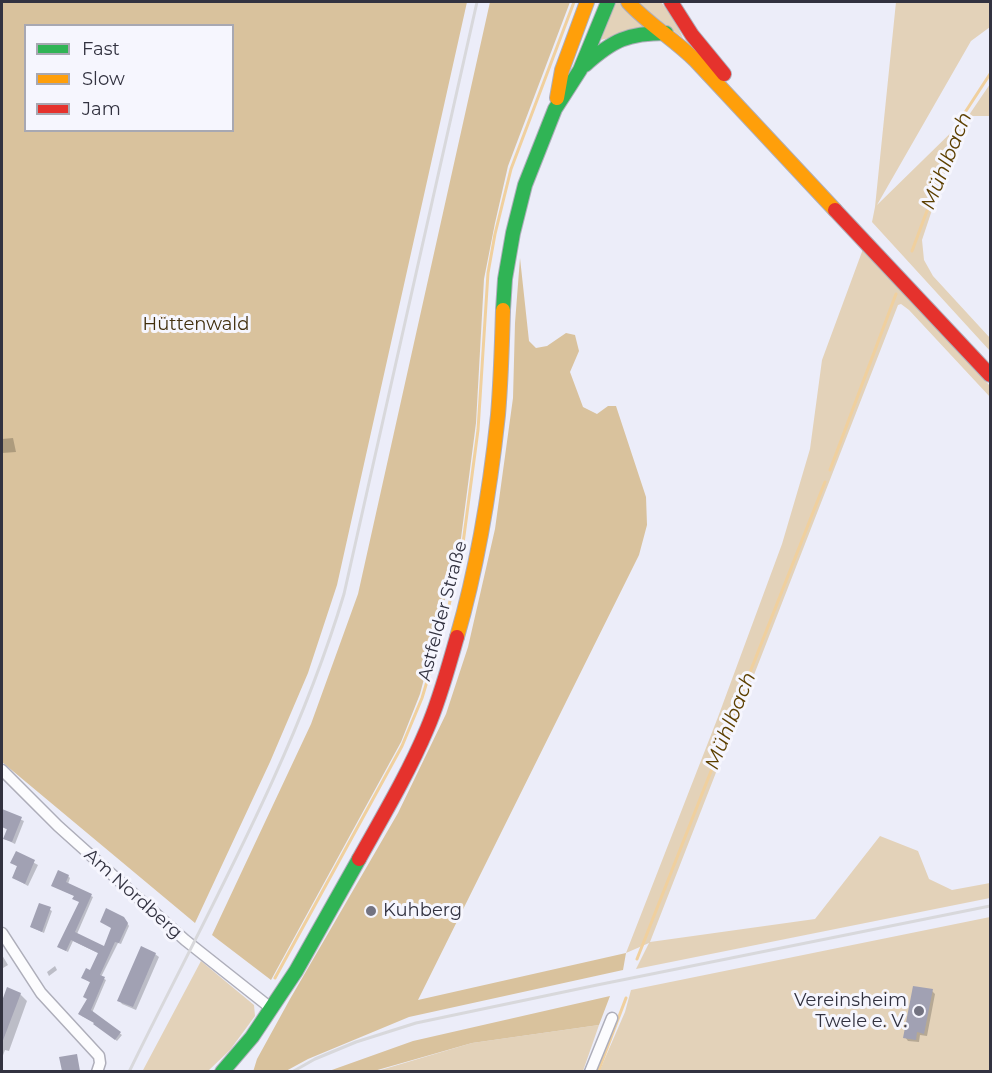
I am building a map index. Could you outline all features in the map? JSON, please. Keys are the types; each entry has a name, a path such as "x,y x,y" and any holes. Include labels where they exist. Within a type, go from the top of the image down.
{"main road":[{"path":"555,109 562,70 587,2"},
{"path":"555,109 580,70 608,2"},
{"path":"628,2 641,16 666,33 695,60 990,375"},
{"path":"671,2 692,35 724,74 990,357"},
{"path":"580,70 618,38 633,34 666,33"},
{"name":"Astfelder Straße","path":"224,1071 272,1009 301,961 396,794 427,729 440,694 468,599 486,510 498,414 503,303 509,253 525,185 555,109"}],"street":[{"name":"Am Nordberg","path":"2,771 58,826 185,940 272,1009"},
{"path":"2,933 42,993 99,1056 100,1063 97,1071"},
{"path":"590,1071 612,1018"}],"shaded area":[{"path":"614,2 619,2 646,28 601,40"},
{"path":"636,2 661,2 675,21 683,38"},
{"path":"896,2 990,2 990,27 971,41 877,205 969,115 990,84 990,116 968,116 940,186 922,240 924,260 933,276 990,338 990,351 872,222"},
{"path":"863,249 990,386 990,397 909,310 901,304 898,305 650,942 815,919 880,836 918,851 929,879 952,890 990,883 990,898 636,969 649,943 626,953 718,717 782,544 810,449 822,360"},
{"path":"990,917 990,1071 599,1072 625,1012 631,990"},
{"path":"201,961 254,1005 255,1016 230,1050 208,1071 142,1072"},
{"path":"599,1025 583,1071 374,1072 472,1043"}],"green space":[{"name":"Hüttenwald","path":"2,2 467,2 337,585 308,673 270,762 195,923 2,762"},
{"path":"490,2 570,2 508,166 495,223 484,279 476,423 461,538 420,694 401,742 271,980 212,935 311,724 358,594"},
{"path":"520,258 529,341 536,348 547,346 566,333 575,335 579,351 570,372 583,407 597,414 608,406 616,406 646,497 647,525 639,555 418,1000 626,953 623,970 409,1017 308,1059 286,1071 253,1072 257,1059 290,999 398,813 446,714 468,647 495,529 513,398"},
{"path":"610,996 599,1025 472,1043 374,1071 329,1071 413,1041"}],"building":[{"path":"2,809 22,817 12,842 3,839 7,829 2,827"},
{"path":"16,851 35,860 25,884 12,878 17,866 10,863"},
{"path":"58,870 69,875 66,882 92,894 75,932 104,946 111,928 100,922 106,908 124,917 128,923 119,943 115,942 100,975 105,977 91,1010 121,1032 115,1040 94,1023 78,1014 87,999 83,997 90,982 81,978 86,968 90,970 98,953 71,940 66,951 57,947 79,902 72,899 74,896 51,886"},
{"path":"39,903 51,907 42,932 30,927"},
{"path":"141,946 156,953 133,1007 117,1001"},
{"name":"Vereinsheim Twele e. V.","path":"913,986 933,989 924,1034 917,1032 916,1040 903,1038"},
{"path":"7,987 21,993 2,1043 2,1001"},
{"path":"77,1054 80,1071 62,1071 59,1057"}],"waterway":[{"path":"275,978 402,746 422,698 445,622 462,551 478,430 488,273 495,234 511,169 574,2"},
{"name":"Mühlbach","path":"912,251 962,117 990,74"},
{"name":"Mühlbach","path":"830,470 896,294"},
{"name":"Mühlbach","path":"637,959 825,482"},
{"name":"Mühlbach","path":"598,1072 626,998"}],"railway":[{"path":"129,1072 246,837 300,717 324,656 344,594 477,2"},
{"path":"292,1072 315,1059 356,1042 416,1023 990,906"}],"traffic: fast":[{"path":"503,310 505,279 513,233 525,185 555,109 580,70 608,2"},
{"path":"585,65 604,49 622,40 641,34 666,33"},
{"path":"222,1072 252,1037 296,971 359,859"}],"traffic: slow":[{"path":"557,98 562,70 587,2"},
{"path":"628,2 695,60 835,210"},
{"path":"457,637 477,555 491,471 499,402 503,310"}],"traffic: jam":[{"path":"671,2 692,35 724,74"},
{"path":"835,210 990,375"},
{"path":"359,859 420,746 440,695 457,637"}],"place":[{"name":"Kuhberg","path":"371,911"},
{"name":"Vereinsheim Twele e. V.","path":"919,1011"}]}
